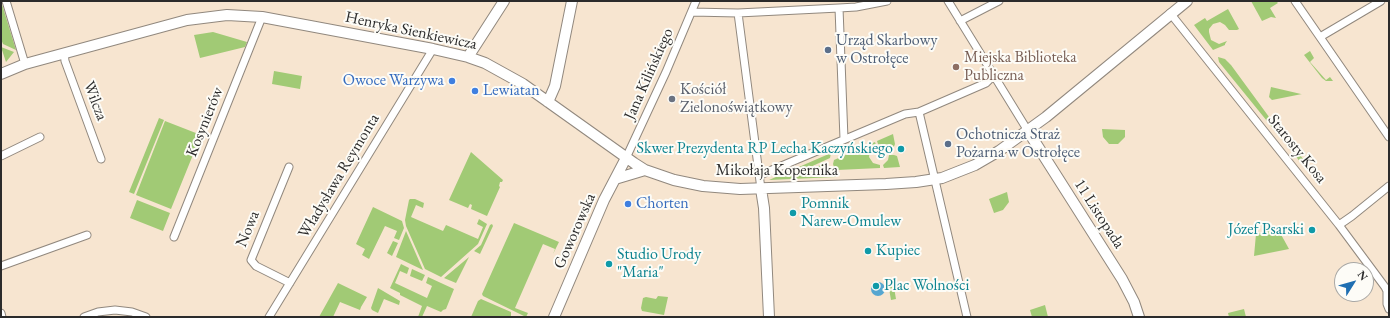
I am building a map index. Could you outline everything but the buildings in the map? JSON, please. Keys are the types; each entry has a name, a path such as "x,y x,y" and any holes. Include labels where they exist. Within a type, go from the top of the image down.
{"street":[{"path":"6,1 25,64"},
{"path":"468,57 504,1"},
{"path":"548,102 555,86 572,1"},
{"name":"Jana Kilińskiego","path":"626,158 666,72 696,1"},
{"path":"692,12 738,13 839,8 856,7 887,1"},
{"path":"948,1 1028,131"},
{"path":"960,21 999,1"},
{"name":"Mikołaja Kopernika","path":"626,158 645,170 674,180 692,184 740,189 886,184 934,180 975,165 1028,131 1186,1"},
{"path":"1295,1 1389,138"},
{"path":"1320,37 1380,1"},
{"path":"839,8 844,139"},
{"path":"738,13 764,208 769,317"},
{"name":"Starosty Kosa","path":"1170,13 1339,225 1385,287 1387,290 1387,304 1389,309"},
{"name":"Henryka Sienkiewicza","path":"1,74 25,64 187,20 227,15 262,17 433,49 468,57 485,63 510,76 626,158"},
{"name":"Kosynierów","path":"174,237 262,17"},
{"name":"Władysława Reymonta","path":"269,317 433,49"},
{"name":"Wilcza","path":"64,53 65,61 101,159"},
{"name":"Mikołaja Kopernika","path":"760,175 844,139 909,113 918,112 986,83 994,75"},
{"path":"918,112 967,317"},
{"name":"11 Listopada","path":"1028,131 1122,279 1134,302 1139,317"},
{"path":"1,156 40,137"},
{"name":"Goworowska","path":"554,317 604,200 626,158"},
{"name":"Nowa","path":"289,166 251,260 256,266 290,283"},
{"path":"615,179 645,170"},
{"path":"1339,225 1389,186"},
{"path":"1,266 87,235"},
{"path":"84,317 98,312 115,310 132,312 146,317"},
{"path":"1,313 2,317"}],"green space":[{"path":"1,1 16,50 3,44 1,39"},
{"path":"1251,1 1276,1 1278,3 1270,8 1276,18 1271,17 1262,21"},
{"path":"1228,9 1239,29 1229,30 1220,22 1213,24 1209,29 1211,40 1219,44 1227,41 1225,45 1213,50 1194,25 1205,18 1207,21"},
{"path":"213,32 247,42 245,47 200,58 194,35"},
{"path":"1,47 14,52 6,62"},
{"path":"1310,51 1314,58 1310,62 1326,80 1330,77 1333,81 1326,81 1322,78 1304,55"},
{"path":"1218,57 1225,59 1231,65 1272,121 1308,165 1308,168 1306,169 1219,62"},
{"path":"274,71 302,76 300,89 272,84"},
{"path":"1271,87 1302,94 1272,100 1269,97"},
{"path":"159,118 164,120 134,194 129,192"},
{"path":"165,121 201,135 171,209 136,195"},
{"path":"1102,129 1125,130 1125,137 1118,144 1109,144 1103,137"},
{"path":"893,134 895,144 893,149 888,150 883,145 878,144 877,141"},
{"path":"875,142 876,145 870,150 869,157 873,163 880,165 880,168 837,170 834,167 834,160"},
{"path":"471,152 503,180 500,182 500,187 487,216 471,209 472,205 470,204 468,208 449,200"},
{"path":"831,153 830,158 806,169 805,172 808,174 836,173 836,177 769,180"},
{"path":"889,155 897,156 900,167 884,168 883,165 888,160"},
{"path":"828,162 827,167 830,171 811,172 811,169"},
{"path":"1007,192 1009,202 1003,210 994,213 989,199"},
{"path":"410,199 415,199 424,203 423,208 416,205 411,217 443,231 446,225 478,239 483,227 477,224 479,219 487,224 478,244 441,277 425,269 406,226 405,220"},
{"path":"137,200 170,213 163,231 130,218"},
{"path":"373,207 402,221 404,228 399,240 394,238 397,231 385,226 369,259 362,255 365,249 356,244"},
{"path":"514,223 559,242 553,254 555,249 543,244 515,308 528,313 526,317 483,296 482,294"},
{"path":"492,224 493,226 480,254 474,251 481,245 490,225"},
{"path":"1278,229 1289,249 1254,256 1256,234"},
{"path":"406,231 423,270 396,257"},
{"path":"393,241 398,243 392,256 387,253"},
{"path":"469,257 456,283 444,278"},
{"path":"401,264 409,268 407,274 400,271 395,283 427,298 432,286 426,283 428,277 454,289 446,309 441,312 427,306 422,317 418,317 422,306 390,288"},
{"path":"412,269 425,275 422,281 410,276"},
{"path":"890,281 893,282 896,299 891,300 888,283"},
{"path":"338,283 367,297 360,310 340,302 333,317 319,317"},
{"path":"378,288 400,301 399,305 384,299 378,313 372,310 371,308"},
{"path":"658,296 668,297 664,315 642,311 641,308 643,298 646,297 656,299"},
{"path":"481,299 511,312 511,317 471,317 478,301"},
{"path":"1045,305 1048,317 1032,317 1030,310"},
{"path":"1244,309 1246,317 1229,317 1228,313"}],"water":[{"path":"878,282 883,284 885,289 883,294 878,296 873,294 871,289 873,284"}],"place":[{"name":"Urząd Skarbowy w Ostrołęce","path":"828,50"},
{"name":"Miejska Biblioteka Publiczna","path":"956,67"},
{"name":"Owoce Warzywa","path":"452,81"},
{"name":"Lewiatan","path":"475,91"},
{"name":"Kościół Zielonoświątkowy","path":"672,99"},
{"name":"Ochotnicza Straż Pożarna w Ostrołęce","path":"948,144"},
{"name":"Skwer Prezydenta RP Lecha Kaczyńskiego","path":"901,149"},
{"name":"Chorten","path":"628,204"},
{"name":"Pomnik Narew-Omulew","path":"793,213"},
{"name":"Józef Psarski","path":"1312,230"},
{"name":"Kupiec","path":"868,251"},
{"name":"Studio Urody \"Maria\"","path":"609,264"},
{"name":"Plac Wolności","path":"876,286"}]}
